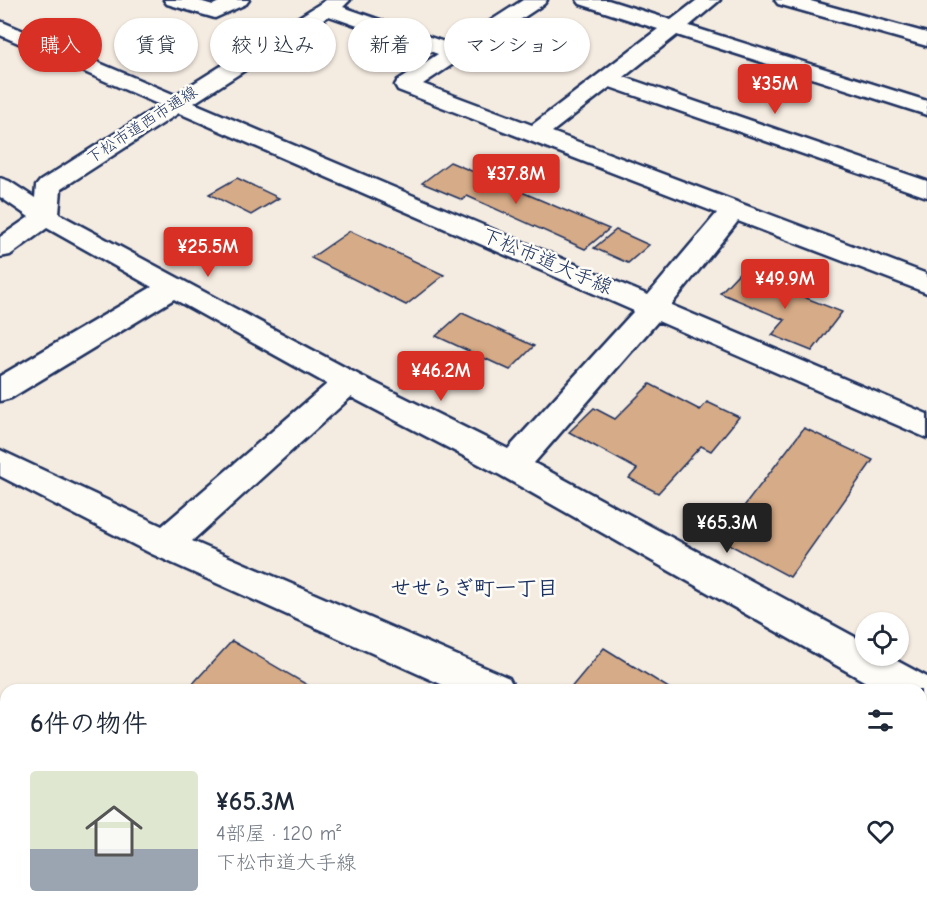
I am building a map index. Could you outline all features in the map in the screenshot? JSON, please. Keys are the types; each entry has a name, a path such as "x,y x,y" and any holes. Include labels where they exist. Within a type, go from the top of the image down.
{"street":[{"path":"174,0 214,12 239,0"},
{"path":"509,18 537,0"},
{"path":"587,0 927,108"},
{"path":"534,135 710,0"},
{"path":"785,0 927,40"},
{"path":"333,4 444,49"},
{"name":"下松市道西市通線","path":"46,217 49,186 333,4"},
{"name":"下松市道大手線","path":"0,27 174,104 654,307 927,427"},
{"path":"444,60 406,85 732,211 923,275"},
{"path":"608,80 927,189"},
{"path":"3,192 348,382 512,466 904,684"},
{"path":"512,466 654,307 732,211"},
{"path":"0,249 46,217"},
{"path":"0,390 174,286"},
{"path":"165,544 348,382"},
{"path":"0,462 165,544 481,684"}],"building":[{"path":"450,162 609,229 585,249 467,196 463,200 422,183"},
{"path":"237,178 279,198 251,215 209,194"},
{"path":"616,230 649,245 628,263 594,248"},
{"path":"350,231 444,275 406,305 311,258"},
{"path":"740,272 842,312 812,351 772,335 785,320 720,293"},
{"path":"462,313 534,346 510,370 436,336"},
{"path":"650,384 700,410 707,402 739,417 711,451 701,446 658,493 629,478 637,469 569,432 594,408 615,419"},
{"path":"804,428 873,460 790,577 719,539"},
{"path":"232,641 306,684 193,684"},
{"path":"604,648 662,684 574,684"}],"district":[{"name":"せせらぎ町一丁目","path":"474,588"}]}
